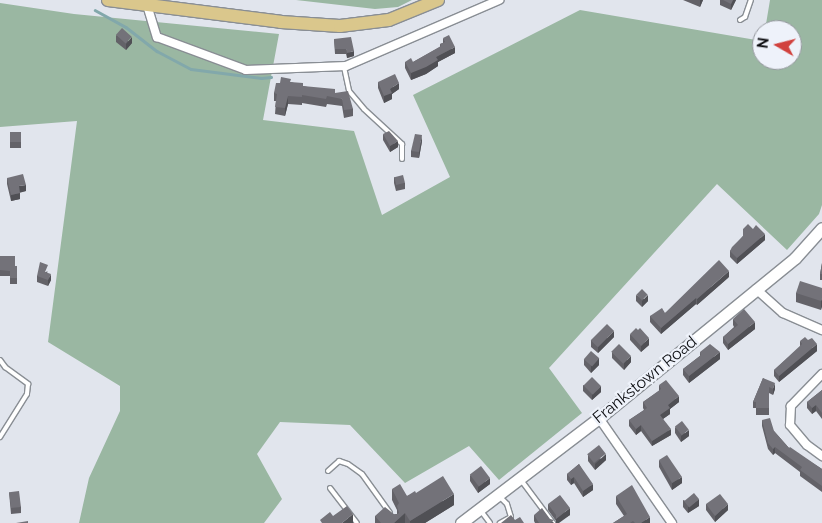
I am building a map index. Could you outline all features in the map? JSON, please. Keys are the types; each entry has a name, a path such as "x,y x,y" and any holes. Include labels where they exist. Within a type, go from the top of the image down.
{"main road":[{"path":"108,0 281,22 340,26 389,20 438,0"},
{"name":"Frankstown Road","path":"461,523 599,418 795,258 822,228"}],"street":[{"path":"146,4 157,37 246,70 344,66 357,63 499,0"},
{"path":"756,289 783,313 822,330"},
{"path":"822,374 791,406 790,425 807,445 822,456"},
{"path":"599,418 672,523"}],"lane":[{"path":"740,20 745,17 751,0"},
{"path":"344,66 350,91 364,109 402,144 402,159"},
{"path":"0,360 5,367 28,384 27,394 0,437"},
{"path":"328,471 340,461 348,464 362,474 391,515"},
{"path":"520,478 553,523"},
{"path":"330,488 357,523"},
{"path":"498,494 507,504 515,523"},
{"path":"479,509 490,523"},
{"path":"500,523 511,517"}],"green space":[{"path":"296,0 412,0 398,7 375,9"},
{"path":"770,0 822,0 822,205 819,214 787,250 717,184 549,368 582,413 499,480 469,446 405,483 350,425 280,422 257,454 282,499 264,523 79,523 89,478 120,411 120,386 48,342 77,121 0,127 0,3 74,14 279,34 263,120 354,131 382,215 450,177 413,95 580,10 752,39 752,70 802,70 802,20 767,20"}],"building":[{"path":"723,0 733,0 731,4"},
{"path":"122,28 132,37 126,43 116,35"},
{"path":"449,35 455,47 436,57 438,60 411,73 405,62 411,58 413,62 441,46 440,44 445,42 443,38"},
{"path":"351,37 354,51 347,53 346,49 335,49 334,39"},
{"path":"395,74 399,83 390,89 392,93 384,96 378,82"},
{"path":"281,77 291,79 290,82 303,83 303,86 335,89 335,93 348,91 353,109 344,110 342,99 327,96 326,99 302,95 302,97 288,96 285,108 275,107 277,94 274,93 276,83 280,83"},
{"path":"389,131 398,141 390,146 383,134"},
{"path":"10,132 21,132 21,142 10,142"},
{"path":"415,134 422,135 419,152 411,151"},
{"path":"23,174 26,185 19,186 20,193 11,195 7,178"},
{"path":"403,175 405,183 396,185 394,177"},
{"path":"748,224 753,229 756,225 765,234 737,258 730,251 743,236 743,229"},
{"path":"0,256 15,256 17,278 10,278 10,271 0,270"},
{"path":"719,260 729,271 661,328 650,316 662,308 665,313"},
{"path":"40,262 48,265 45,272 51,274 48,280 37,276"},
{"path":"800,281 822,288 821,301 796,293"},
{"path":"642,289 648,295 642,300 636,295"},
{"path":"744,309 755,322 728,344 723,337 738,325 733,319"},
{"path":"607,324 614,331 598,347 591,340"},
{"path":"636,328 638,330 640,328 649,338 641,346 630,334"},
{"path":"805,337 808,340 812,338 817,344 779,376 774,370 802,344 800,341"},
{"path":"619,344 631,356 623,364 611,352"},
{"path":"710,344 720,352 689,376 683,369 701,355 700,352"},
{"path":"591,351 599,358 592,367 584,359"},
{"path":"592,377 601,386 593,395 584,385"},
{"path":"763,378 775,383 773,389 769,387 769,408 756,408 756,402 753,402"},
{"path":"666,380 679,396 668,405 670,408 660,415 671,429 652,441 641,425 636,429 629,420 647,408 643,402 661,389 659,385"},
{"path":"822,390 822,413 816,405 812,408 807,402"},
{"path":"770,418 774,431 789,448 822,469 822,486 800,470 802,467 775,447 773,449 768,443 762,420"},
{"path":"682,421 689,430 682,435 675,427"},
{"path":"599,445 606,454 594,463 587,454"},
{"path":"667,455 682,477 672,483 659,460"},
{"path":"579,464 593,484 583,491 574,477 571,479 567,474"},
{"path":"481,466 490,478 479,486 470,474"},
{"path":"443,476 454,494 410,521 405,513 394,523 381,523 375,516 385,507 395,515 399,513 397,506 399,503 392,489 400,484 407,496 415,491 416,493"},
{"path":"632,485 650,517 641,523 633,521 630,523 613,523 627,514 616,496"},
{"path":"19,491 21,507 11,508 9,492"},
{"path":"694,493 699,499 689,507 684,501"},
{"path":"720,494 728,504 715,516 706,504"},
{"path":"560,495 570,508 556,519 556,515 548,504"},
{"path":"347,506 353,514 342,523 322,523 320,520 330,512 333,516"},
{"path":"542,508 550,519 554,520 550,523 539,523 534,515"},
{"path":"511,515 515,520 520,517 524,523 501,523"}],"waterway":[{"path":"95,10 126,27 157,51 191,69 261,78 271,77"}]}
